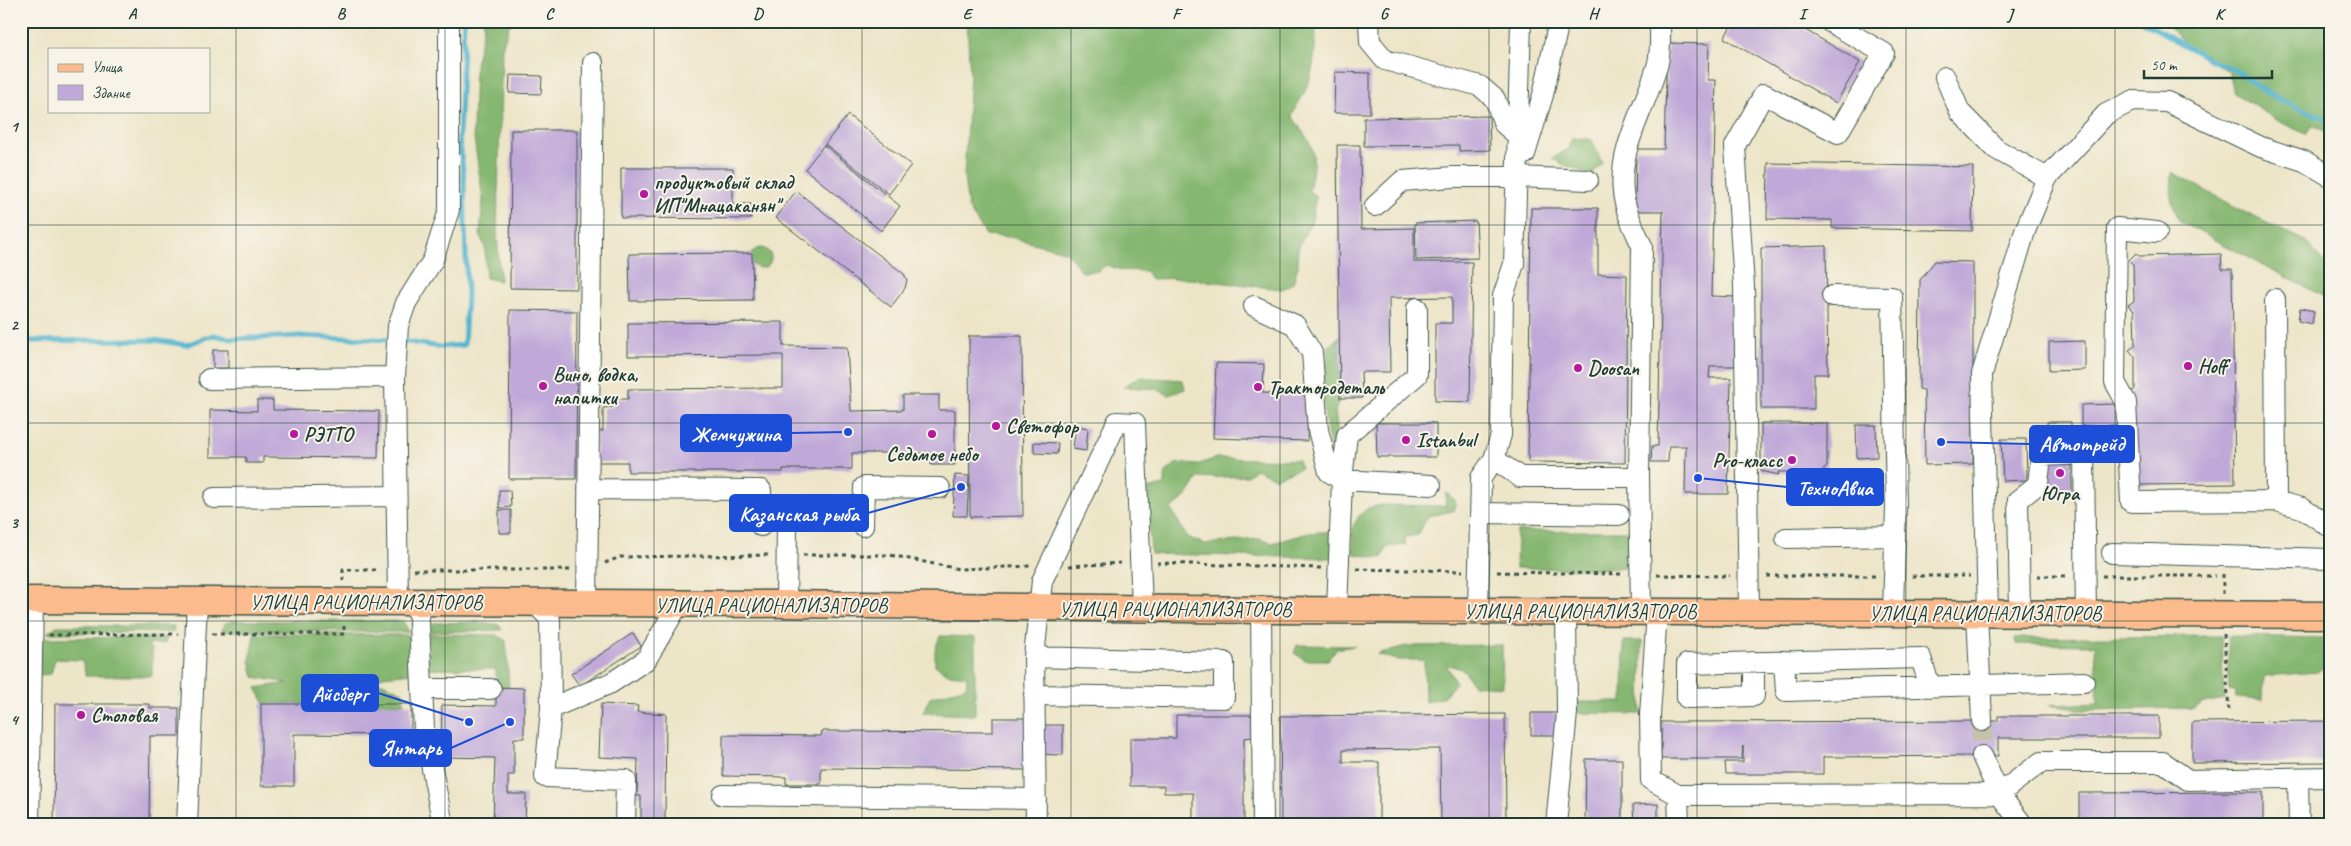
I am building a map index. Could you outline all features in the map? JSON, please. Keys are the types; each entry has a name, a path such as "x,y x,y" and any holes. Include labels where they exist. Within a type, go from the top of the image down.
{"main road":[{"name":"УЛИЦА РАЦИОНАЛИЗАТОРОВ","path":"27,600 678,605 786,604 1261,610 1649,612 1749,610 1894,613 2330,615"}],"lane":[{"path":"443,825 424,728 422,689 408,602 398,570 395,377 398,326 406,303 433,260 449,210 449,21"},
{"path":"1369,21 1370,42 1385,60 1480,86 1495,99 1504,124 1518,136"},
{"path":"1478,611 1482,513 1481,478 1494,459 1501,435 1503,296 1514,264 1521,21"},
{"path":"1517,177 1543,95 1559,21"},
{"path":"1660,21 1658,63 1627,152 1623,191 1629,215 1642,246 1639,477 1640,575 1649,612 1651,780 1678,795 1999,794 2041,762 2163,762 2188,780 2330,777"},
{"path":"1749,610 1744,286 1735,146 1764,94 1838,133 1884,53 1830,22"},
{"path":"587,604 593,63"},
{"path":"1945,77 1960,112 1996,149 2047,178"},
{"path":"1982,721 1980,686 1983,613 1987,575 1982,374 2025,231 2047,178 2106,114 2132,101 2167,102 2261,147 2304,161 2330,176"},
{"path":"1375,206 1402,181 1453,177 1588,180"},
{"path":"2157,232 2117,228 2115,382 2126,402 2131,502 2276,501 2302,508 2330,528"},
{"path":"1832,296 1892,297 1894,613"},
{"path":"2275,299 2276,501"},
{"path":"1254,306 1295,325 1312,353 1318,430 1329,472 1342,480 1431,485"},
{"path":"1337,610 1342,480 1347,435 1417,375 1417,308"},
{"path":"208,379 395,377"},
{"path":"1036,825 1034,657 1042,581 1056,547 1117,422 1135,423 1142,609"},
{"path":"2020,614 2018,500 2038,484 2041,456 2084,454 2086,614"},
{"path":"1494,459 1520,477 1639,477"},
{"path":"864,526 864,487 940,488"},
{"path":"588,489 761,490 761,526"},
{"path":"214,498 396,496"},
{"path":"1482,513 1619,515"},
{"path":"786,604 787,526"},
{"path":"1786,538 1895,536"},
{"path":"2112,553 2330,559"},
{"path":"27,600 26,699 29,825"},
{"path":"187,825 197,601"},
{"path":"535,603 550,619 550,708 545,777 626,780 625,825"},
{"path":"550,708 611,683 646,660 678,605"},
{"path":"1261,610 1263,825"},
{"path":"1556,825 1567,713 1566,611"},
{"path":"1034,657 1224,662 1224,698 1034,695"},
{"path":"1754,662 1920,658 1930,687"},
{"path":"1784,662 1786,691 2084,682"},
{"path":"422,689 491,689"},
{"path":"1982,756 1999,794 2023,825"},
{"path":"2298,778 2299,825"},
{"path":"1678,795 1679,825"},
{"path":"723,796 1036,799"}],"path":[{"path":"344,634 343,570 587,570 620,557 890,555 959,569 1140,563 1640,575 1987,575"},
{"path":"2020,576 2223,576"}],"green space":[{"path":"483,21 515,21 509,26 502,48 497,231 500,281 486,278 485,247 480,235 483,199 473,131 475,66 484,25"},
{"path":"967,21 1316,21 1315,53 1310,77 1292,116 1310,144 1313,166 1309,191 1316,196 1312,220 1298,248 1298,266 1293,283 1282,289 1181,278 1151,279 1146,271 1121,270 1106,265 1098,271 1082,272 1067,252 1010,237 986,235 968,208 964,177 970,75"},
{"path":"2163,21 2330,21 2330,135 2312,124 2306,134 2280,122 2234,93 2229,72 2188,46"},
{"path":"1572,138 1592,140 1602,163 1591,176 1552,158 1569,149"},
{"path":"2172,172 2248,214 2307,242 2330,271 2330,300 2179,221 2171,199"},
{"path":"761,248 768,251 771,258 768,265 761,268 754,265 751,258 754,251"},
{"path":"1339,337 1340,398 1335,411 1340,451 1333,457 1325,420 1323,382 1329,346"},
{"path":"1139,377 1183,380 1185,389 1169,395 1156,389 1123,387"},
{"path":"1216,458 1298,460 1301,468 1275,478 1256,469 1247,476 1198,478 1186,497 1171,509 1187,537 1205,544 1259,539 1272,543 1309,533 1334,531 1334,558 1151,554 1147,489 1164,485 1166,472 1177,463 1197,465"},
{"path":"1446,493 1456,501 1453,511 1428,516 1418,535 1405,537 1405,545 1387,547 1382,558 1354,554 1352,528 1359,516 1368,508 1382,505 1445,506"},
{"path":"1517,531 1634,531 1633,559 1624,567 1607,569 1516,568"},
{"path":"232,621 403,621 409,632 222,631 224,624"},
{"path":"479,622 500,625 502,630 429,632 433,623"},
{"path":"57,626 174,626 173,632 47,633"},
{"path":"254,634 408,635 411,644 412,673 383,676 375,680 403,692 404,704 265,704 256,688 288,683 254,677 250,660"},
{"path":"429,634 497,635 506,641 509,688 496,687 496,669 428,668"},
{"path":"940,636 975,637 975,715 923,713 930,697 966,687 967,676 948,674 935,665 935,650"},
{"path":"2221,636 2224,699 2204,703 2193,708 2083,710 2049,705 2098,703 2095,645 2016,644 2015,638"},
{"path":"2228,636 2330,638 2330,663 2317,672 2264,676 2263,700 2236,698 2235,691 2229,690"},
{"path":"167,637 165,643 147,645 152,649 152,676 86,676 82,660 55,659 51,674 39,675 40,646 43,638"},
{"path":"1624,641 1642,641 1641,714 1578,713 1576,702 1623,702"},
{"path":"1297,645 1355,646 1336,649 1328,660 1305,660 1294,653"},
{"path":"1502,645 1503,687 1473,685 1464,670 1446,664 1456,683 1442,698 1425,702 1424,660 1396,660 1377,654 1406,646"}],"building":[{"path":"1734,21 1790,21 1860,62 1836,103 1724,38"},
{"path":"1667,43 1709,44 1708,80 1716,80 1711,296 1736,297 1735,366 1710,366 1709,378 1731,378 1728,494 1685,494 1686,446 1669,446 1668,462 1651,462 1652,446 1658,446 1663,211 1635,211 1636,149 1664,149"},
{"path":"1335,72 1370,73 1370,113 1334,113"},
{"path":"510,75 542,76 541,94 509,93"},
{"path":"848,115 911,165 889,194 825,144"},
{"path":"1489,116 1490,150 1459,151 1459,145 1364,146 1364,118"},
{"path":"511,130 577,130 577,289 510,288"},
{"path":"824,145 900,206 881,231 805,169"},
{"path":"1337,145 1360,145 1361,229 1414,228 1414,262 1472,262 1470,402 1435,401 1435,323 1452,323 1452,297 1389,298 1390,372 1361,372 1362,398 1340,398"},
{"path":"1768,163 1973,167 1972,231 1832,228 1832,220 1767,219"},
{"path":"621,168 733,168 733,204 751,204 751,219 621,218"},
{"path":"796,191 904,274 907,280 905,288 891,307 776,218"},
{"name":"Doosan","path":"1531,208 1598,208 1598,274 1627,275 1625,463 1528,462"},
{"path":"1476,221 1478,258 1416,260 1415,223"},
{"path":"1826,246 1828,374 1814,374 1814,409 1761,409 1761,248"},
{"path":"752,253 753,300 630,301 629,254"},
{"name":"Hoff","path":"2136,253 2140,256 2221,254 2222,269 2232,269 2235,484 2137,485 2128,394 2135,389 2135,357 2129,350 2135,346 2134,311 2128,305 2134,301 2133,265 2129,260"},
{"path":"1935,261 1973,262 1973,464 1925,465 1924,390 1919,389 1920,280"},
{"path":"2300,308 2314,311 2312,324 2298,321"},
{"name":"Вино, водка, напитки","path":"510,310 577,311 576,479 509,479"},
{"path":"783,322 783,346 847,347 851,411 903,410 903,395 939,395 939,410 955,410 955,465 931,465 931,453 852,453 852,469 783,469 783,472 628,472 628,462 596,462 596,431 603,431 603,408 613,407 613,399 628,399 628,389 783,388 783,355 628,356 628,323"},
{"name":"Светофор","path":"969,336 1022,336 1023,516 970,517"},
{"path":"2085,341 2085,370 2049,371 2049,342"},
{"path":"213,350 228,350 228,368 213,368"},
{"path":"1216,363 1264,364 1263,393 1308,395 1307,441 1213,438"},
{"name":"РЭТТО","path":"257,400 273,400 273,410 379,411 378,458 263,457 263,463 246,463 246,457 210,457 210,410 257,411"},
{"path":"2116,404 2117,425 2081,426 2081,405"},
{"path":"2047,422 2071,422 2072,492 2048,492"},
{"name":"Istanbul","path":"1376,423 1436,423 1436,457 1377,457"},
{"path":"1761,423 1827,423 1827,467 1821,472 1793,475 1793,472 1778,472 1779,475 1761,471"},
{"path":"1856,425 1876,425 1877,457 1857,458"},
{"path":"1076,426 1088,428 1086,451 1073,449"},
{"path":"2001,439 2026,439 2027,480 2003,481"},
{"path":"1034,442 1058,443 1057,454 1034,453"},
{"path":"955,475 969,476 967,516 953,516"},
{"path":"499,490 510,490 511,507 499,508"},
{"path":"499,510 511,510 511,533 499,533"},
{"path":"633,633 641,646 580,686 571,674"},
{"path":"496,687 524,688 524,738 514,738 514,775 508,775 508,794 526,794 525,825 493,825 495,758 441,757 442,705 496,706"},
{"path":"55,704 150,704 150,708 179,708 179,736 150,736 149,825 54,825"},
{"path":"261,704 411,704 411,735 294,734 294,786 261,786"},
{"path":"601,704 638,706 637,712 666,714 665,821 641,820 641,796 637,796 638,759 599,757"},
{"path":"1531,713 1557,713 1557,735 1531,735"},
{"path":"1505,714 1506,825 1441,825 1440,749 1343,750 1343,762 1379,762 1379,825 1281,825 1280,716"},
{"path":"1176,715 1254,715 1254,737 1244,738 1244,825 1193,825 1193,793 1164,793 1164,786 1130,786 1130,738 1176,738"},
{"path":"1998,716 2159,716 2159,738 1998,738 1998,756 1823,757 1823,774 1726,774 1725,762 1743,762 1743,746 1742,759 1661,759 1661,722 1998,721"},
{"path":"993,718 1028,718 1028,725 1063,725 1063,755 1028,754 1028,770 821,768 821,784 786,784 786,777 723,776 723,735 821,736 822,731 993,732"},
{"path":"2330,721 2330,762 2192,763 2192,722"},
{"path":"1586,759 1622,759 1622,825 1585,825"},
{"path":"2263,792 2263,825 2079,825 2079,793"},
{"path":"1658,804 1658,825 1634,825 1633,805"}],"waterway":[{"path":"401,341 440,347 464,345 467,295 464,179 459,140 464,21"},
{"path":"2142,21 2211,60 2237,71 2264,91 2296,107 2330,120"},
{"path":"21,341 155,340 186,345 213,335 233,339 301,336 393,340"}],"tunnel":[{"path":"1982,721 1982,756"}],"place":[{"name":"продуктовый склад ИП\"Мнацаканян\"","path":"644,194"},
{"name":"Hoff","path":"2188,366"},
{"name":"Doosan","path":"1578,368"},
{"name":"Вино, водка, напитки","path":"543,386"},
{"name":"Трактородеталь","path":"1258,387"},
{"name":"Светофор","path":"996,426"},
{"name":"Жемчужина","path":"848,432"},
{"name":"РЭТТО","path":"294,434"},
{"name":"Седьмое небо","path":"932,434"},
{"name":"Istanbul","path":"1406,440"},
{"name":"Автотрейд","path":"1941,442"},
{"name":"Pro-класс","path":"1792,460"},
{"name":"Югра","path":"2060,473"},
{"name":"ТехноАвиа","path":"1698,478"},
{"name":"Казанская рыба","path":"961,487"},
{"name":"Столовая","path":"81,715"},
{"name":"Айсберг","path":"469,722"},
{"name":"Янтарь","path":"510,722"}]}
